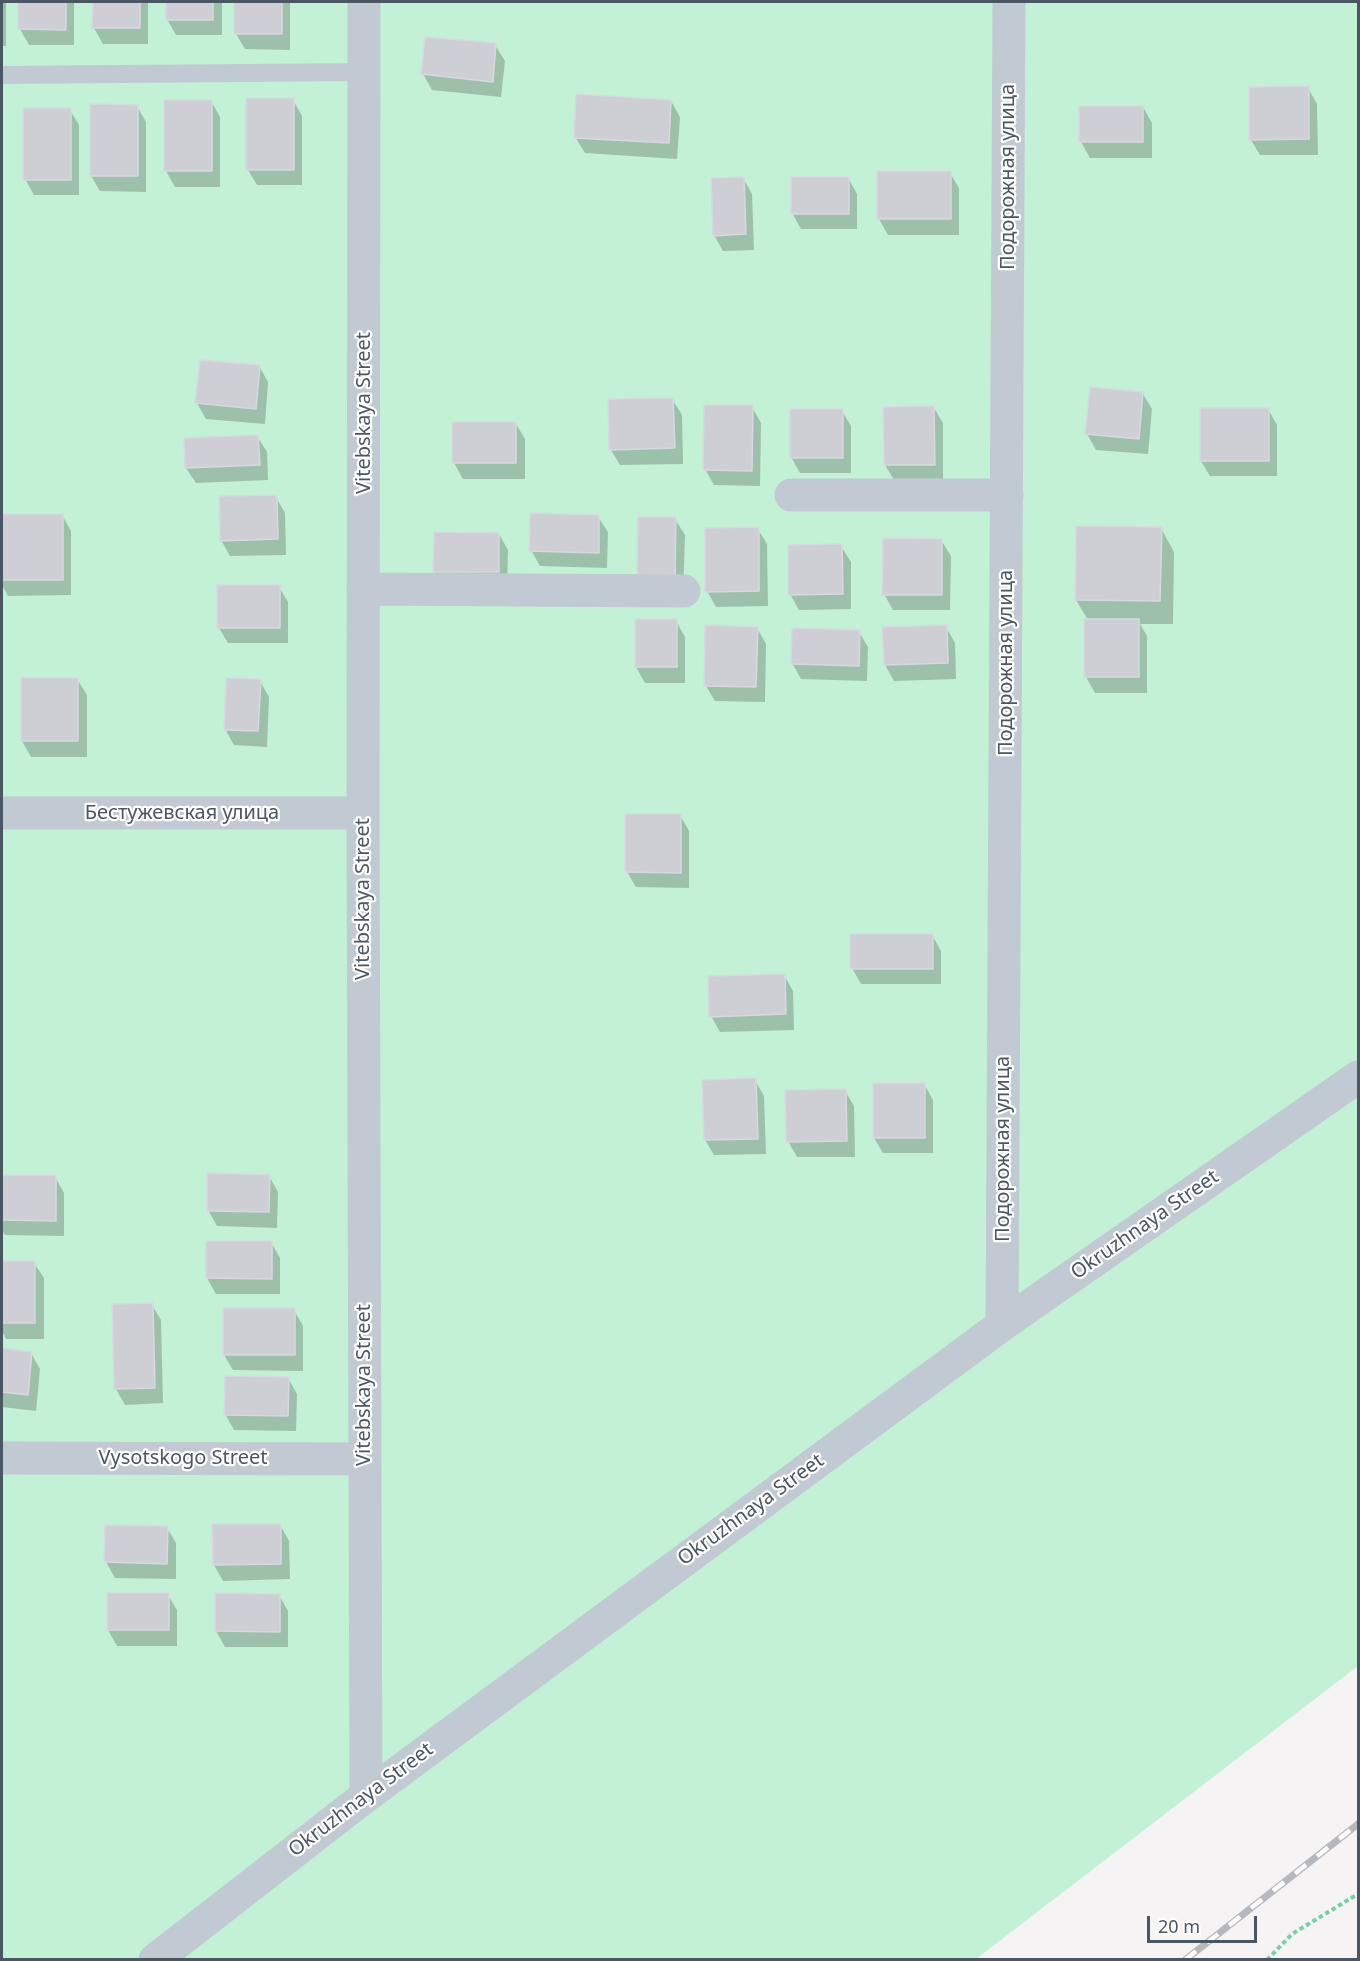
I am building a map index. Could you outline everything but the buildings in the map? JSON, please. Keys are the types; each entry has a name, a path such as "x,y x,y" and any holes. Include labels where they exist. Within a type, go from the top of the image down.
{"street":[{"name":"Vitebskaya Street","path":"364,2 363,813 366,1796"},
{"name":"Подорожная улица","path":"1002,1325 1009,2"},
{"path":"791,495 1006,495"},
{"path":"363,589 684,591"},
{"name":"Бестужевская улица","path":"2,813 363,813"},
{"name":"Okruzhnaya Street","path":"155,1959 366,1796 1002,1325 1359,1077"},
{"name":"Vysotskogo Street","path":"2,1458 364,1459"}],"lane":[{"path":"2,75 364,72"}],"path":[{"path":"1268,1959 1292,1934 1359,1894"}],"green space":[{"path":"2,2 1358,2 1358,1666 976,1959 2,1960"}],"railway":[{"path":"1185,1960 1358,1824"}]}
